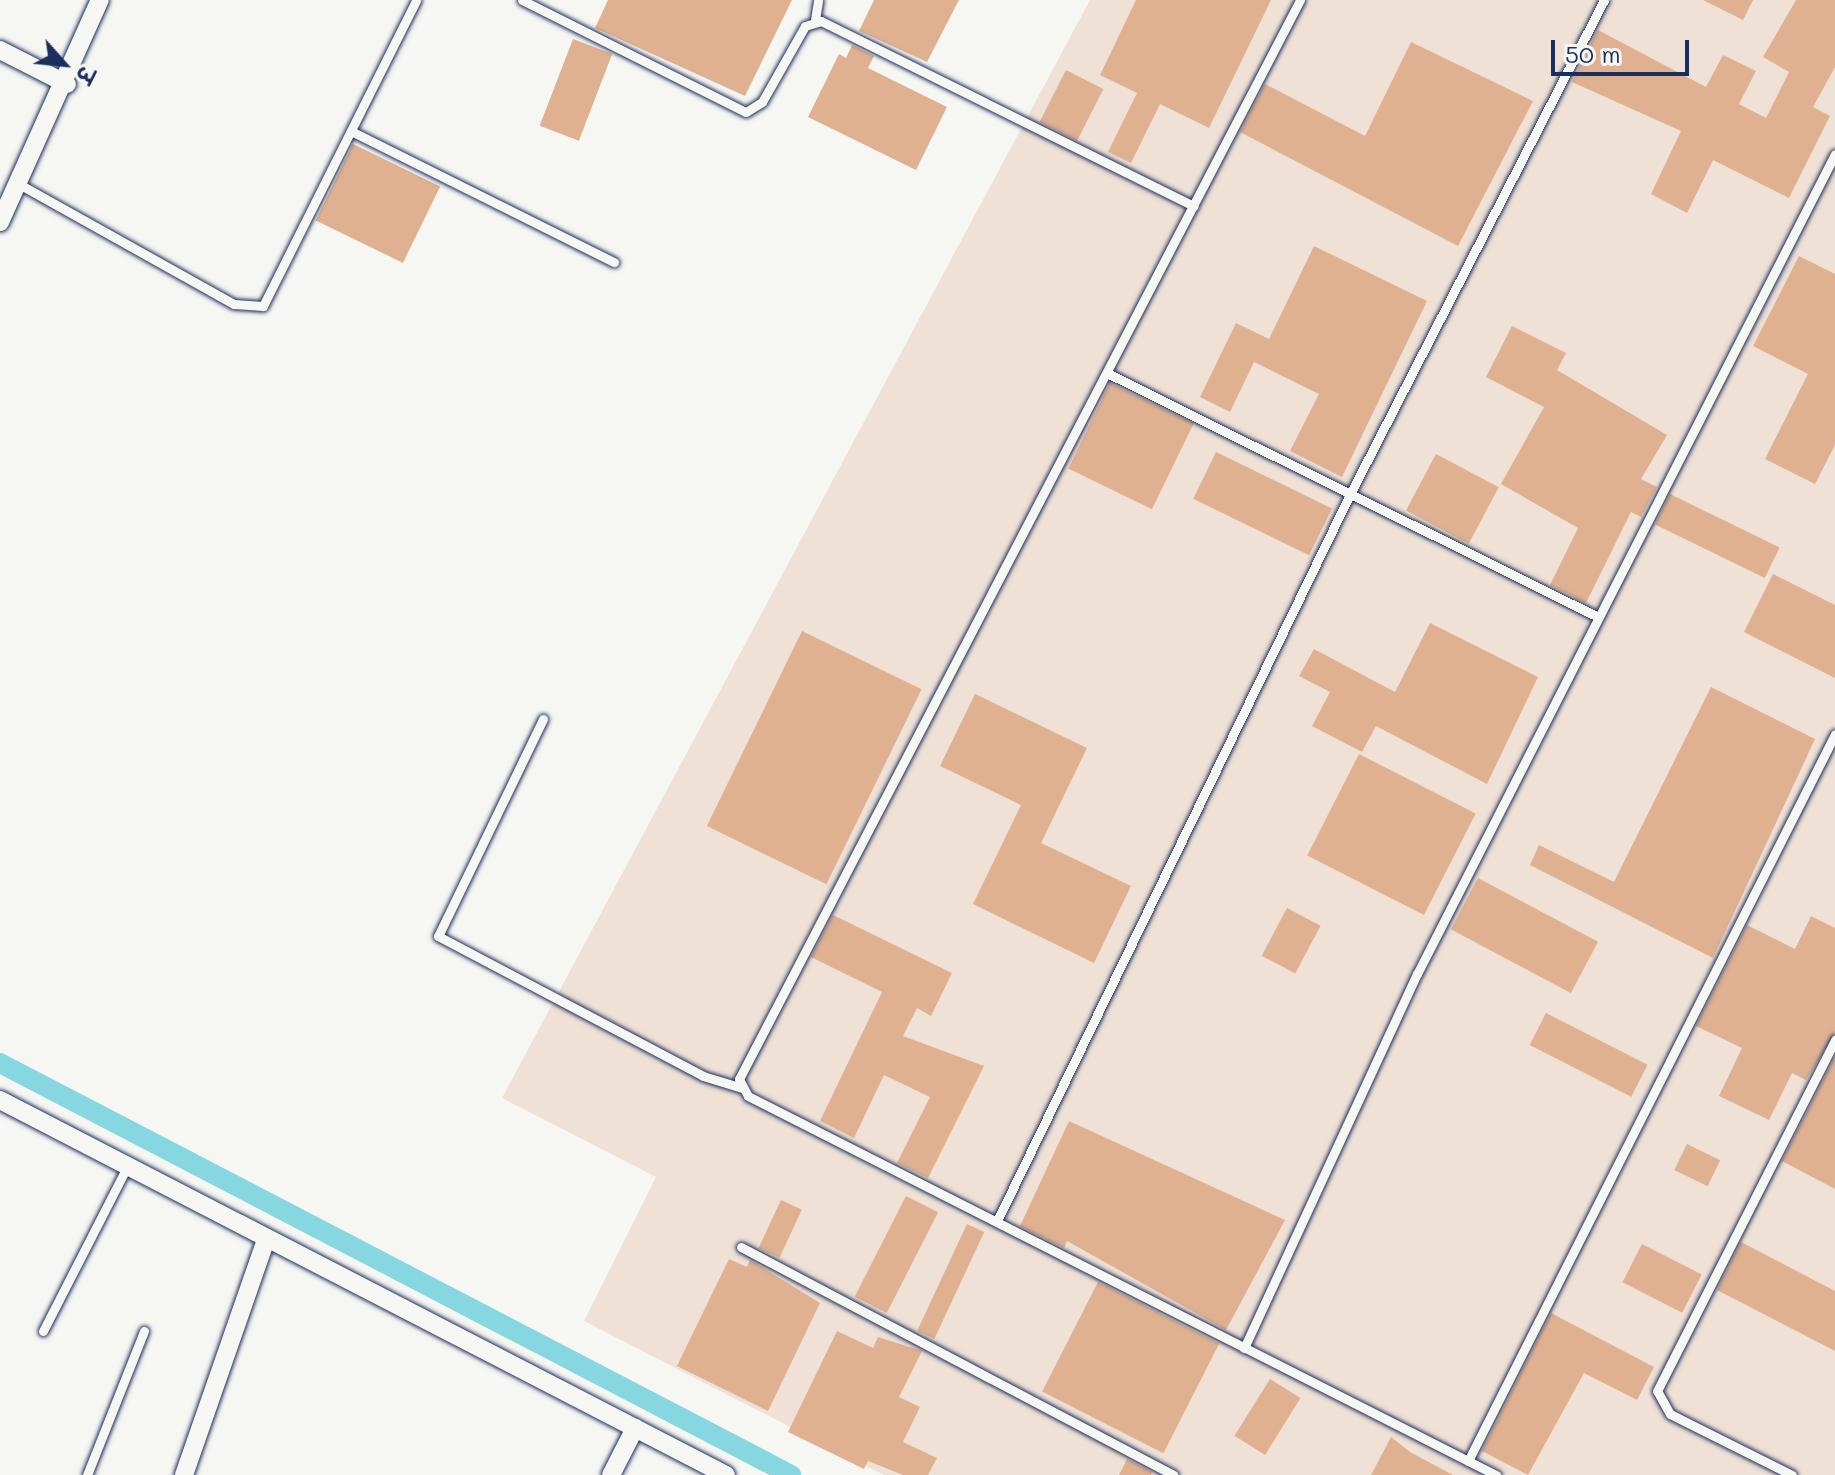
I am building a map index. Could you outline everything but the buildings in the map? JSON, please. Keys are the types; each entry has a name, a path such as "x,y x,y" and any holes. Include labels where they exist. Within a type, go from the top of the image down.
{"street":[{"path":"0,222 67,84 100,0"},
{"path":"0,50 67,84"},
{"path":"0,1100 726,1475"},
{"path":"184,1475 266,1239"},
{"path":"611,1475 635,1428"}],"lane":[{"path":"19,184 234,304 255,309 268,298 416,0"},
{"path":"522,0 746,112 762,102 805,26 815,20"},
{"path":"815,20 818,0"},
{"path":"740,1087 741,1071 1300,0"},
{"path":"997,1221 1349,496 1604,0"},
{"path":"815,20 1194,206"},
{"path":"351,131 614,262"},
{"path":"1244,1348 1331,1149 1835,154"},
{"path":"1107,373 1349,496 1598,617"},
{"path":"543,719 438,936 703,1076 740,1087 1496,1475"},
{"path":"1468,1461 1835,734"},
{"path":"1792,1475 1670,1414 1657,1391 1835,1040"},
{"path":"43,1331 127,1167"},
{"path":"741,1247 1174,1475"},
{"path":"87,1475 144,1331"}],"shaded area":[{"path":"1090,0 1835,0 1835,1475 884,1475 584,1321 656,1177 502,1098"}],"waterway":[{"path":"0,1063 791,1475"}]}
